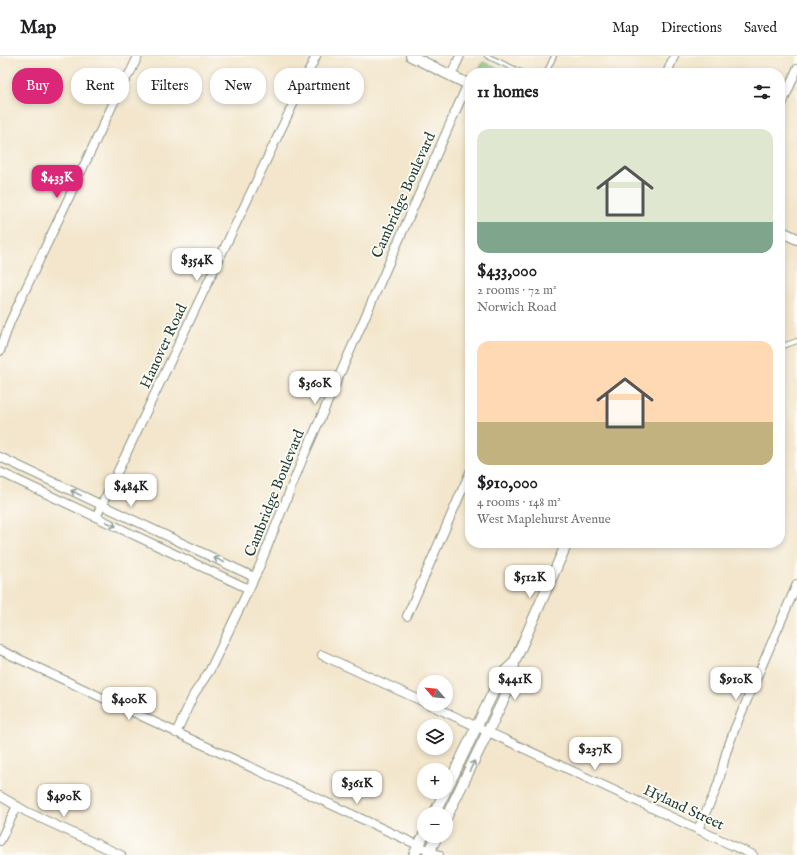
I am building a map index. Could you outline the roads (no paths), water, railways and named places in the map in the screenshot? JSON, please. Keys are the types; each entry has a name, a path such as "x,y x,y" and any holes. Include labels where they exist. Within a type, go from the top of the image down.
{"street":[{"path":"0,351 10,322 123,83 138,56"},
{"name":"Hanover Road","path":"96,517 316,56"},
{"path":"411,56 465,82"},
{"path":"451,75 460,56"},
{"path":"668,68 674,56"},
{"path":"785,97 797,69"},
{"name":"Cambridge Boulevard","path":"176,733 194,694 210,670 249,589 306,451 465,93"},
{"path":"785,233 797,239"},
{"path":"0,457 254,577"},
{"path":"0,472 249,589"},
{"path":"407,616 465,483"},
{"path":"451,807 513,680 514,663 565,548"},
{"path":"698,829 715,792 735,728 797,584"},
{"path":"0,650 419,845 433,854 435,843"},
{"path":"322,655 417,699"},
{"path":"453,774 502,674 514,663"},
{"name":"Hyland Street","path":"443,711 754,855"},
{"path":"0,796 17,806 121,855"},
{"path":"0,841 17,806"},
{"path":"414,855 419,845"}],"lane":[{"path":"487,56 512,68"},
{"path":"548,68 554,56"},
{"path":"785,345 797,341"}]}
